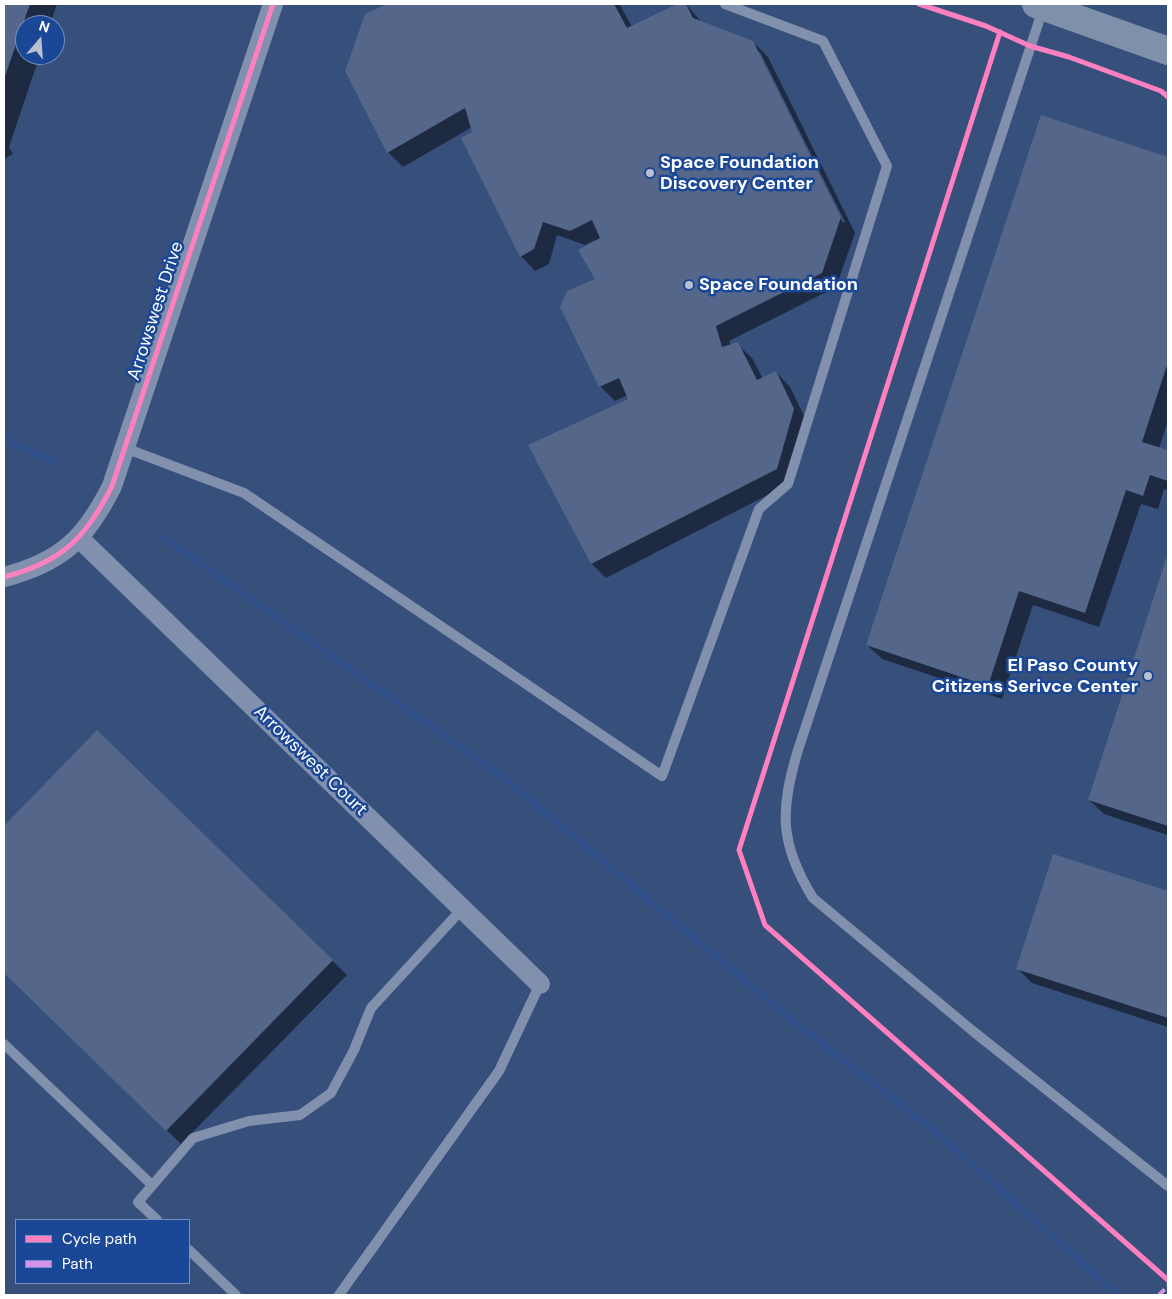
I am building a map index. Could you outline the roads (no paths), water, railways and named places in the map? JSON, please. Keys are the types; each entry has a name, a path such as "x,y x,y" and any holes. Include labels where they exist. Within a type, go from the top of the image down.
{"main road":[{"path":"1040,5 1168,51"}],"street":[{"name":"Arrowswest Drive","path":"4,577 42,565 79,538 96,517 112,486 273,4"},
{"name":"Arrowswest Court","path":"79,538 540,984"}],"lane":[{"path":"125,448 244,493 662,776 759,509 788,484 887,166 823,41 725,4"},
{"path":"1040,5 1030,46 798,750 786,802 785,825 789,848 797,872 813,898 974,1032 1168,1186"},
{"path":"156,1219 138,1202 193,1138 249,1122 300,1114 330,1093 354,1050 371,1008 463,908"},
{"path":"339,1295 499,1071 540,984"},
{"path":"4,1044 152,1186"},
{"path":"190,1251 236,1295"}],"waterway":[{"path":"4,440 56,462"},
{"path":"163,537 504,778 794,1022 937,1133 1118,1295"}],"place":[{"name":"Space Foundation Discovery Center","path":"650,173"},
{"name":"Space Foundation","path":"689,285"},
{"name":"El Paso County Citizens Serivce Center","path":"1148,676"}]}
